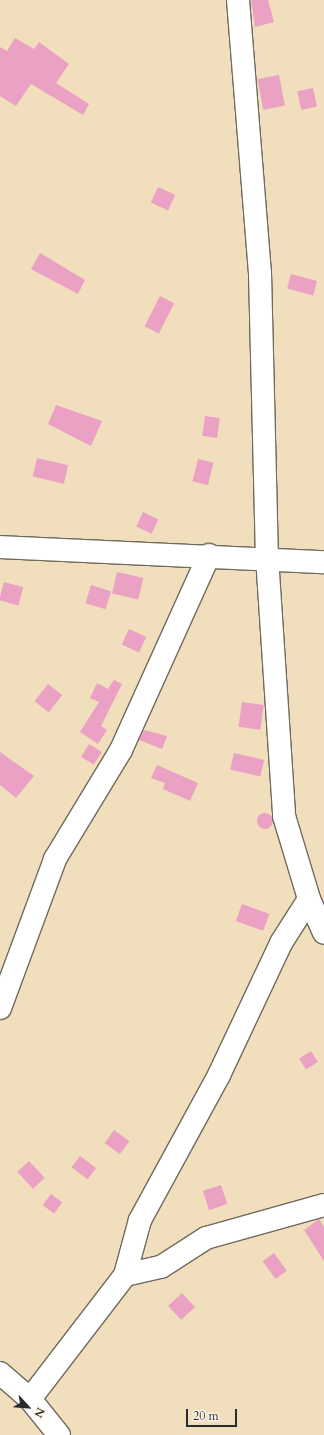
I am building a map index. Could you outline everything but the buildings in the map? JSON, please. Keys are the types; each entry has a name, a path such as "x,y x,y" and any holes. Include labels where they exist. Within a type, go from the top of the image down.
{"street":[{"path":"238,0 260,273 267,557 284,816 309,899 324,933"},
{"path":"0,547 267,557 324,562"},
{"path":"0,1008 54,859 121,750 209,555"},
{"path":"30,1399 125,1275 140,1220 218,1075 281,943 309,899"},
{"path":"125,1275 161,1267 206,1238 324,1205"},
{"path":"0,1373 30,1399 59,1435"}]}
